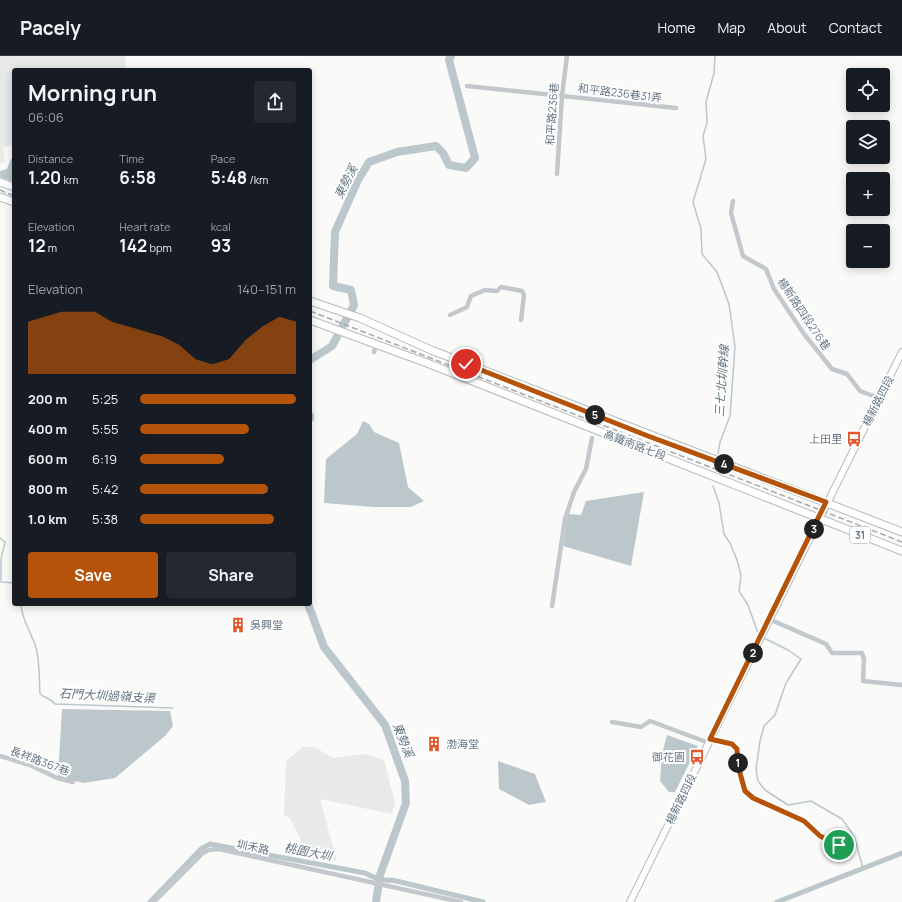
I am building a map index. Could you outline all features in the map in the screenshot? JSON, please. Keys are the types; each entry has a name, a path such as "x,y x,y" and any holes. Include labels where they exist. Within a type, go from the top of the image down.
{"main road":[{"path":"0,182 12,186"},
{"path":"0,197 12,201"},
{"name":"高鐵南路七段","path":"312,302 357,317 648,436 902,532"},
{"name":"高鐵南路七段","path":"312,321 375,348 647,449 902,551"},
{"name":"楊新路四段","path":"630,902 826,502 902,352"}],"street":[{"name":"和平路236巷","path":"557,174 562,95 567,56"},
{"name":"和平路236巷31弄","path":"467,86 676,108"},
{"name":"楊新路四段276巷","path":"733,201 730,213 743,256 766,269 774,289 808,340 832,369 847,374 860,392 879,398"},
{"path":"450,315 467,307 471,296 485,290 497,291 501,287 522,291 524,294 521,320"},
{"path":"552,606 565,519 574,492 586,469 592,438"},
{"path":"769,619 826,644 832,653 862,653 864,660 863,681 902,685"},
{"path":"612,722 641,727 650,721 710,741 732,744 737,749 738,766 745,791 753,798 804,821 820,836 839,845"},
{"name":"長祥路367巷","path":"0,756 30,765 56,778 73,782"},
{"name":"圳禾路","path":"154,902 203,853 219,848 461,902"}],"shaded area":[{"path":"0,56 125,56 126,68 12,68 12,146 3,148 5,162 0,163"},
{"path":"12,159 12,181 0,177 0,171 7,169"},
{"path":"363,421 369,424 374,432 399,443 408,487 424,501 411,507 374,507 324,503 326,459 357,434"},
{"path":"644,492 631,566 563,546 568,514 581,515 586,501"},
{"path":"62,709 170,711 173,726 165,736 115,778 84,783 58,777"},
{"path":"667,735 698,746 675,792 669,792 660,781 662,754"},
{"path":"303,747 314,747 333,758 364,754 384,760 395,803 392,814 320,799 337,861 307,853 290,818 284,815 286,761"},
{"path":"498,761 535,774 546,802 529,805 499,789"}],"waterway":[{"name":"東勢溪","path":"312,359 332,346 354,305 351,290 333,286 335,232 358,180 369,162 397,152 436,146 443,153 449,165 466,168 475,158 449,60 451,56"},
{"name":"三七北圳幹線","path":"715,56 714,73 706,102 707,123 703,136 706,159 693,202 701,229 702,254 717,272 729,304 735,347 730,416 720,442 718,454"},
{"name":"三七北圳幹線","path":"713,486 719,503 724,534 730,543 741,575 739,591 748,605 758,633"},
{"name":"石門大圳過嶺支渠","path":"0,538 5,542 1,559 1,582 12,583"},
{"name":"石門大圳過嶺支渠","path":"21,606 21,610 37,653 40,694 55,704 173,708"},
{"name":"東勢溪","path":"309,606 324,647 385,725 405,781 406,803 380,875 376,902"},
{"name":"三七北圳幹線","path":"764,638 788,650 801,659 786,683 775,715 764,726 756,769 758,781 765,790 788,805 811,801 842,819 854,836 863,868"},
{"name":"桃園大圳","path":"150,902 201,849 210,844 365,873 378,879 392,880 483,902"},
{"name":"桃園大圳","path":"777,902 902,853"}],"railway":[{"path":"0,190 12,195"},
{"path":"312,312 902,542"}],"place":[{"name":"上田里","path":"854,439"},
{"name":"吳興堂","path":"238,625"},
{"name":"渤海堂","path":"434,744"},
{"name":"御花園","path":"697,757"}],"route":[{"path":"466,364 648,436 826,502 805,549 710,739 732,744 737,749 738,766 743,785 745,791 753,798 804,821 820,836 839,845"}]}
